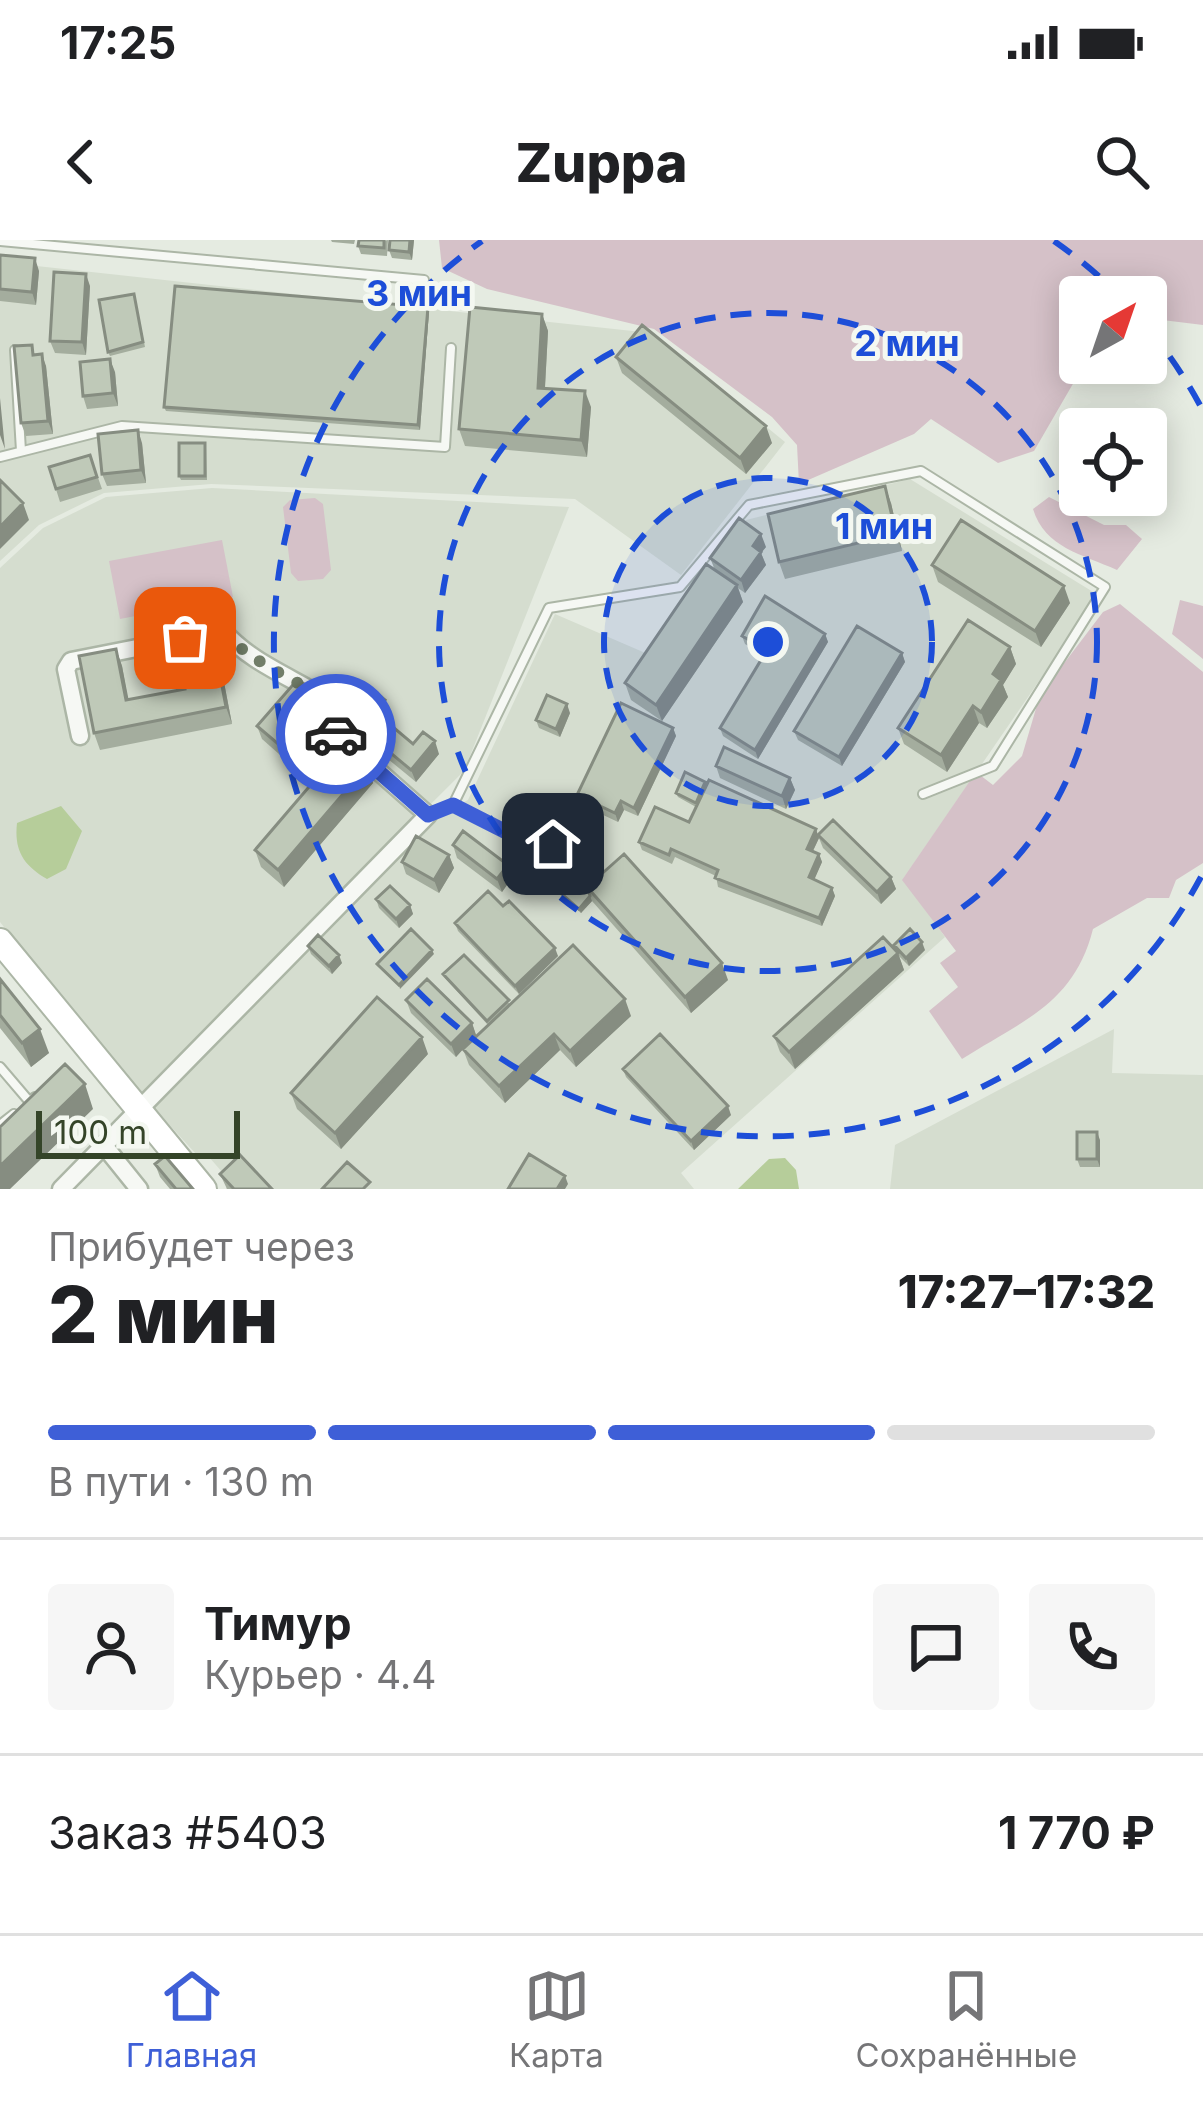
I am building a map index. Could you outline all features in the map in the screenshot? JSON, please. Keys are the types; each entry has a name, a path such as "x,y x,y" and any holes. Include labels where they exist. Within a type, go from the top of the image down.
{"street":[{"path":"61,1189 428,815 334,732 334,705 310,687 292,683 223,631 71,661 66,669 80,736"},
{"path":"0,941 81,1056 137,1110 204,1189"},
{"path":"106,1148 139,1189"}],"lane":[{"path":"0,241 424,280"},
{"path":"0,457 122,426 445,447 452,348"},
{"path":"14,350 21,451"},
{"path":"428,815 453,805 549,608 680,587 749,506 921,471 1105,587 993,766 923,794"},
{"path":"453,805 518,838 553,844"},
{"path":"0,1066 29,1101"},
{"path":"0,1125 44,1088"}],"shaded area":[{"path":"439,240 1203,240 1203,325 1167,321 1167,276 1059,276 1059,384 1073,384 1034,451 998,463 931,419 914,434 799,484 797,445 772,417 654,329 487,289 442,268"},
{"path":"0,262 651,333 785,442 681,575 575,499 211,484 104,493 39,525 0,561"},
{"path":"910,479 1098,595 903,879 945,937 681,1173 694,1189 226,1189 229,1180 209,1157 196,1154 154,1108 435,818 468,800 555,614 650,655 746,520"},
{"path":"212,488 569,507 464,771 138,1096 0,922 0,568 43,528 106,497"},
{"path":"1049,497 1059,502 1059,516 1086,516 1104,525 1126,525 1142,539 1117,570 1056,541 1033,509"},
{"path":"315,498 323,504 331,570 323,579 298,581 291,573 283,507 290,500"},
{"path":"222,540 233,597 120,619 109,561"},
{"path":"1180,600 1203,606 1203,659 1172,634"},
{"path":"1120,604 1203,672 1203,863 1176,880 1169,898 1147,898 1093,929 1084,955 1059,993 1025,1021 962,1059 929,1011 958,987 940,963 956,951 902,880 976,772 993,785 1022,756 1040,695 1103,612"},
{"path":"61,806 82,831 66,869 47,879 22,856 17,823"},
{"path":"1114,1029 1112,1073 1203,1075 1203,1189 890,1189 895,1145"},
{"path":"785,1158 796,1170 799,1189 738,1189 769,1159"}],"building":[{"path":"359,240 384,240 384,248 358,246"},
{"path":"390,240 410,240 409,252 389,250"},
{"path":"0,255 35,258 32,292 0,289"},
{"path":"54,272 86,274 82,342 50,341"},
{"path":"175,286 428,307 418,425 164,407"},
{"path":"134,294 143,342 108,352 99,300"},
{"path":"470,307 542,314 538,388 585,391 581,440 459,429"},
{"path":"642,325 766,426 740,458 616,357"},
{"path":"32,345 33,355 42,354 48,421 21,423 14,346"},
{"path":"110,359 113,393 83,396 80,362"},
{"path":"138,430 141,470 102,474 98,434"},
{"path":"179,443 205,443 205,476 179,476"},
{"path":"90,455 97,477 56,489 49,467"},
{"path":"0,480 23,503 0,527"},
{"path":"885,486 896,534 779,562 768,514"},
{"path":"739,518 761,534 753,546 761,552 741,580 710,558"},
{"path":"961,520 1064,586 1035,631 932,565"},
{"path":"706,564 737,585 656,705 625,683"},
{"path":"765,596 825,634 755,750 720,728 767,650 742,636"},
{"path":"968,620 1010,647 993,674 1001,680 981,712 973,706 941,755 898,728"},
{"path":"857,626 902,653 839,757 794,731"},
{"path":"212,634 226,707 94,733 79,656 116,649 126,700 185,689 176,641"},
{"path":"298,679 325,702 284,749 257,726"},
{"path":"374,691 385,700 375,712 413,744 423,732 435,741 411,770 350,719"},
{"path":"547,695 567,704 556,729 536,720"},
{"path":"621,703 673,728 634,808 621,801 615,813 577,795"},
{"path":"344,746 367,766 278,870 255,850"},
{"path":"724,747 790,778 782,796 716,766"},
{"path":"685,772 705,782 696,803 676,793"},
{"path":"709,780 816,829 807,849 819,854 809,877 832,888 819,918 715,878 718,870 671,849 669,855 639,842 655,807 689,822"},
{"path":"833,820 891,877 877,892 818,835"},
{"path":"463,831 508,865 497,879 453,845"},
{"path":"416,836 449,855 434,880 402,862"},
{"path":"565,846 581,848 578,866 562,863"},
{"path":"624,854 722,963 685,997 587,887"},
{"path":"577,877 590,896 579,909 562,894"},
{"path":"390,886 410,905 396,919 376,899"},
{"path":"488,891 503,906 509,901 555,948 515,986 455,923"},
{"path":"411,929 432,950 399,985 377,964"},
{"path":"910,929 922,942 906,958 894,945"},
{"path":"318,935 339,955 329,966 308,946"},
{"path":"883,937 898,953 789,1052 774,1036"},
{"path":"573,945 625,999 570,1051 554,1034 499,1086 463,1049"},
{"path":"464,955 509,1000 487,1021 443,974"},
{"path":"0,979 40,1029 22,1043 0,1015"},
{"path":"427,979 472,1023 451,1044 406,1000"},
{"path":"377,997 422,1037 335,1133 291,1093"},
{"path":"660,1034 728,1106 691,1141 623,1069"},
{"path":"65,1064 85,1084 0,1166 0,1127"},
{"path":"1077,1132 1097,1132 1097,1159 1077,1159"},
{"path":"529,1154 565,1176 557,1189 508,1189"},
{"path":"240,1155 272,1189 234,1189 220,1174"},
{"path":"165,1156 193,1189 176,1189 155,1164"},
{"path":"347,1162 370,1182 363,1189 322,1189"}],"way so far":[{"path":"185,638 223,631 292,683 310,687 334,705 336,734"}],"route":[{"path":"336,734 428,815 453,805 518,838 553,844"}]}
